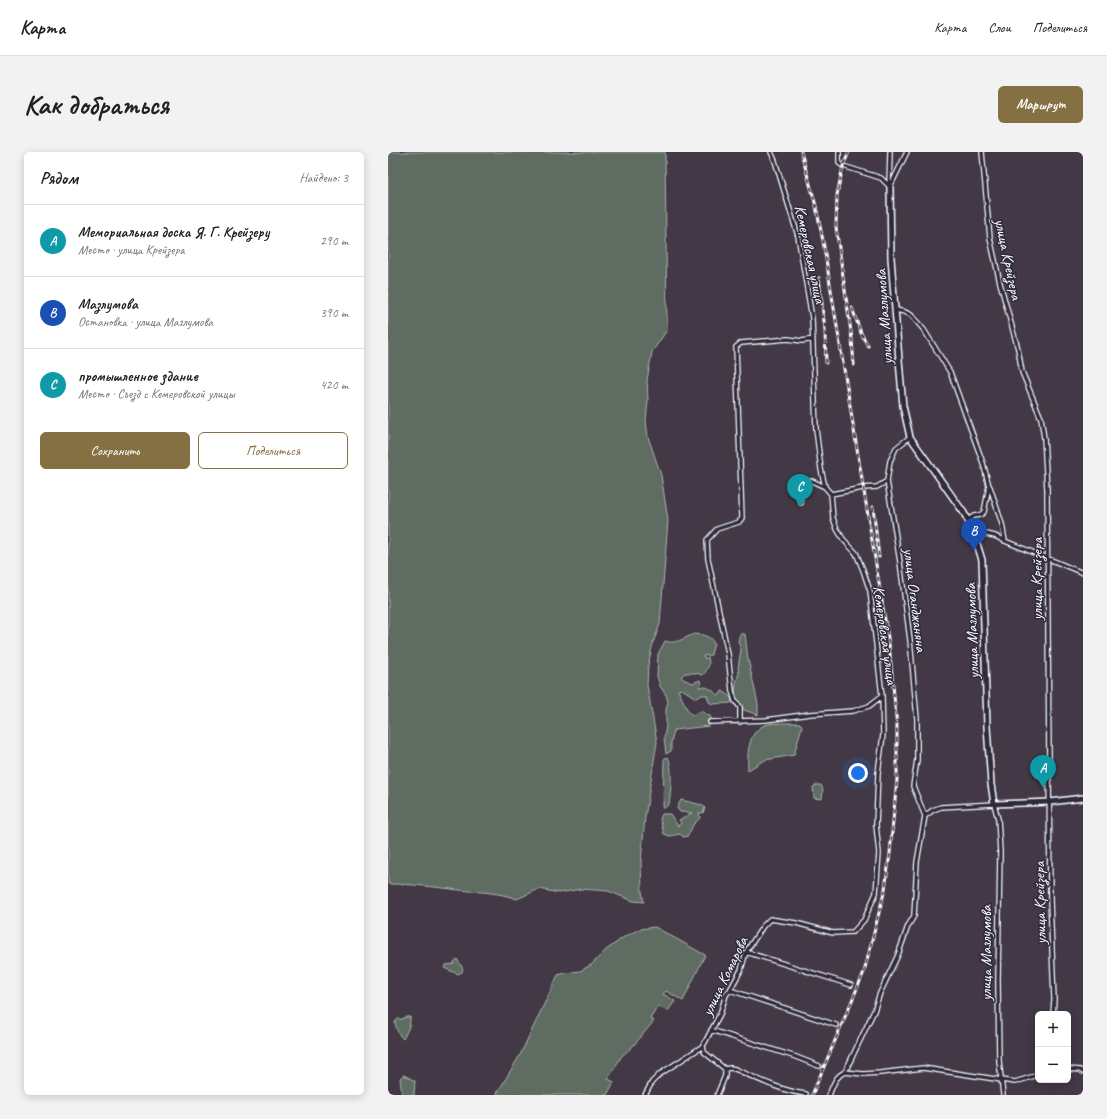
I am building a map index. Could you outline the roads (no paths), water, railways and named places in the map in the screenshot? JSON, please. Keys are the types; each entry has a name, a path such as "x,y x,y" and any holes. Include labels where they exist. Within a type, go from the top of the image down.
{"street":[{"name":"Кемеровская улица","path":"771,152 798,236 812,318 816,429 821,469 825,487 831,494 833,518 837,529 843,539 856,553 870,591 882,696 883,735 878,773 876,826 880,852 876,893 864,920 859,927 854,932 846,932"},
{"path":"839,152 840,163 843,166 882,178 890,187"},
{"path":"890,152 890,187"},
{"path":"890,187 907,152"},
{"name":"улица Крейзера","path":"982,152 990,238 1000,283 1018,349 1022,372 1041,418 1047,489 1050,900 1052,917 1053,1011"},
{"name":"улица Мазлумова","path":"890,187 891,258 903,406 910,437 968,520 982,560 987,727 991,784 998,819 1000,852 998,981 999,1061 1003,1095"},
{"path":"896,310 911,315 928,336 950,372 987,474 989,486 1002,524 1005,541"},
{"path":"740,722 740,706 735,701 732,691 728,654 708,560 707,540 717,528 739,522 742,518 736,347 741,343 788,339 802,341 813,339"},
{"name":"улица Оганджаняна","path":"910,437 896,448 890,461 886,481 900,562 910,640 917,719 917,760 914,786 925,816"},
{"path":"801,503 800,491 802,482 812,481 825,487"},
{"path":"831,494 863,488 877,488 886,481"},
{"path":"968,520 984,512 989,486"},
{"path":"973,531 995,536 1083,573"},
{"path":"710,722 766,720 810,714 853,711 869,706 882,696"},
{"path":"845,1072 874,1011 880,993 898,955 908,926 914,916 917,862 925,816 933,810 941,808 1050,802 1083,798"},
{"name":"улица Комарова","path":"703,1046 720,1014 726,995 741,970 746,952 763,926 770,919 796,923 833,933 846,932"},
{"path":"746,952 851,985"},
{"path":"730,990 836,1025"},
{"path":"711,1030 796,1057 819,1066"},
{"path":"645,1095 652,1082 660,1074 703,1046 704,1052 725,1069 736,1069 793,1093 806,1094"},
{"path":"829,1095 836,1079 840,1074 845,1072 863,1074 923,1068 1015,1082 1035,1076"},
{"path":"717,1095 725,1076 725,1069"},
{"path":"1071,1069 1082,1070"}],"railway":[{"path":"801,152 816,206 823,241 889,644 897,727 897,779 885,889 864,972 812,1095"},
{"path":"849,152 843,166 837,195 836,227 852,339 854,365"},
{"path":"819,278 825,330 826,363"},
{"path":"852,308 861,333 868,346"},
{"path":"873,507 879,557"}],"place":[{"name":"промышленное здание","path":"800,507"},
{"name":"Мазлумова","path":"974,551"},
{"name":"Мемориальная доска Я. Г. Крейзеру","path":"1043,788"}]}
